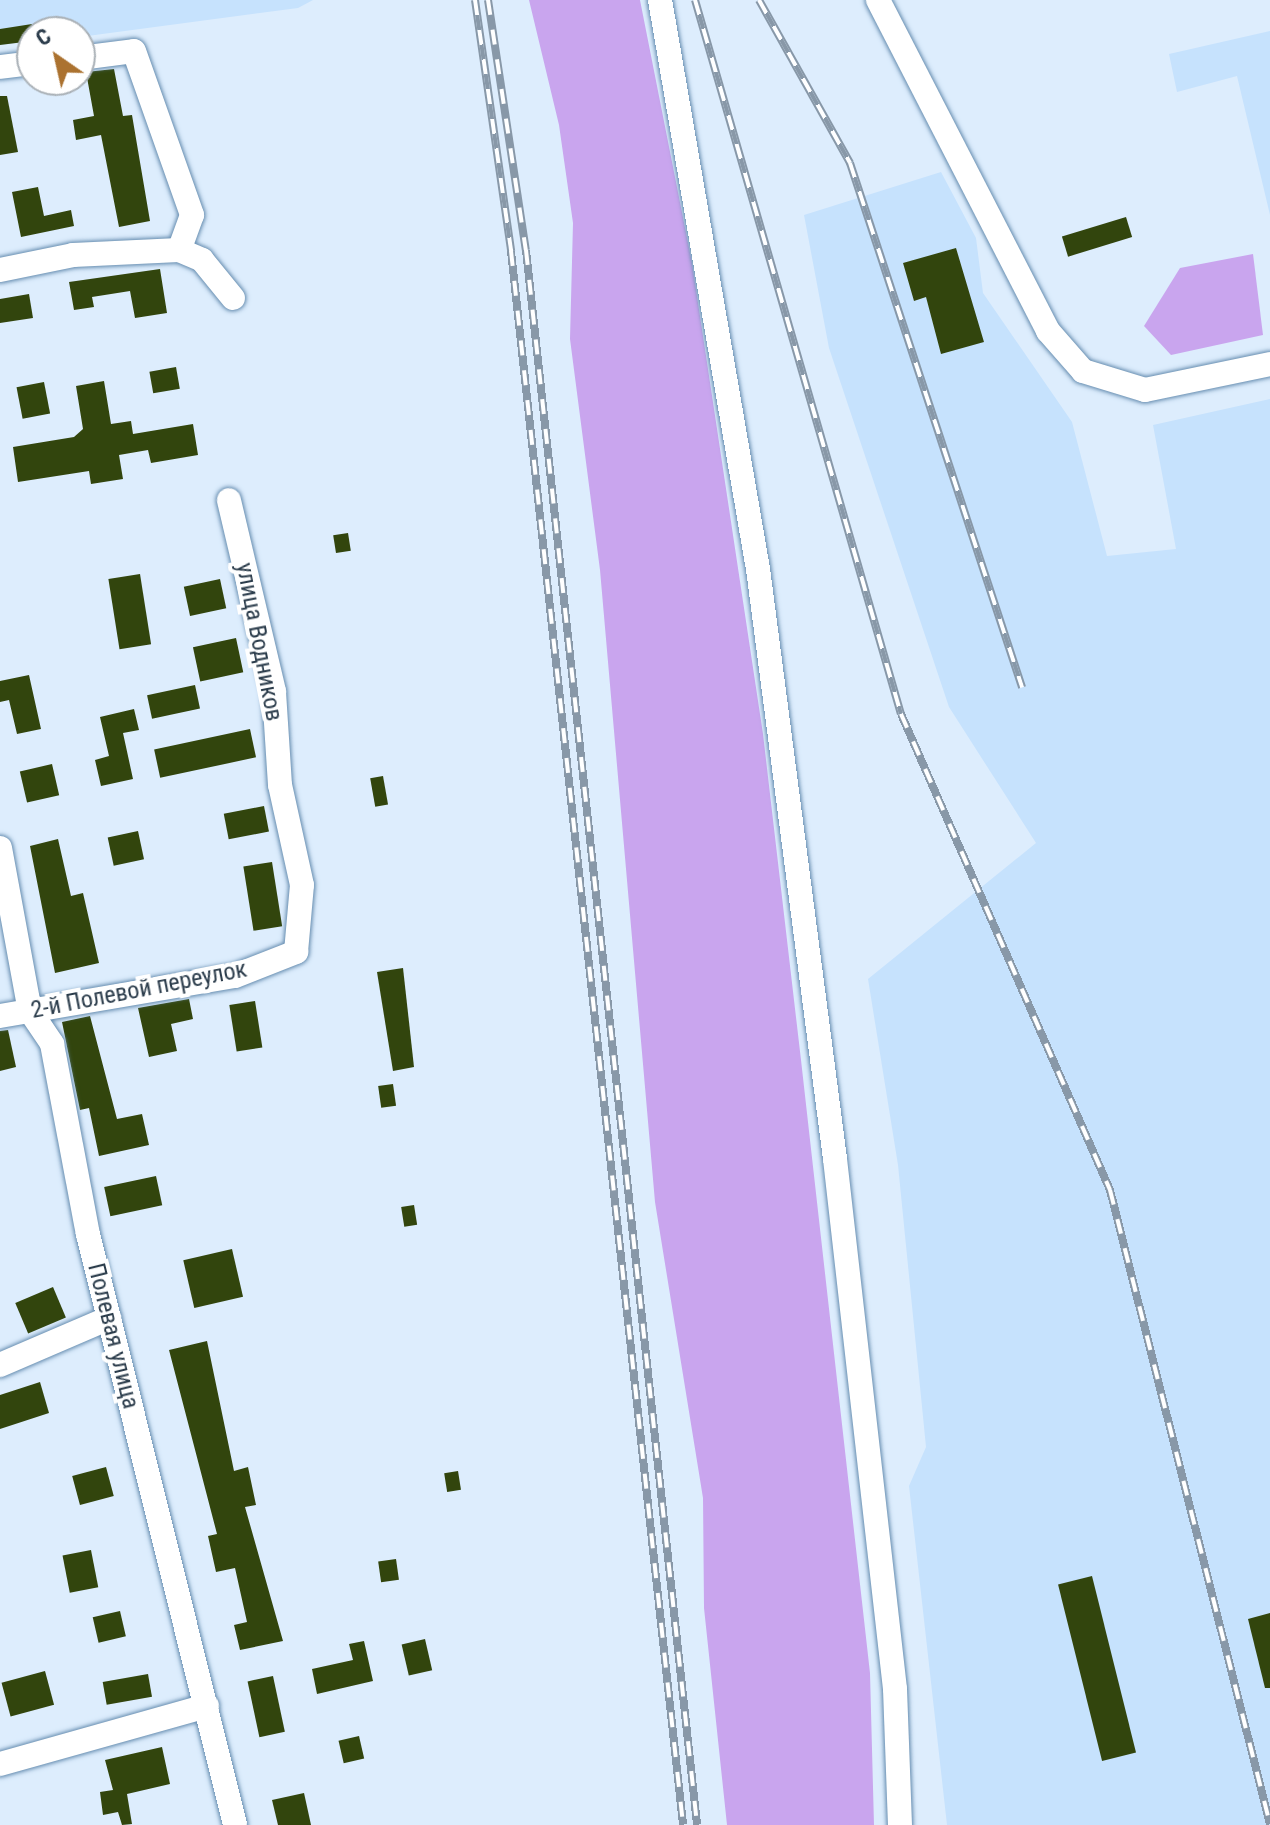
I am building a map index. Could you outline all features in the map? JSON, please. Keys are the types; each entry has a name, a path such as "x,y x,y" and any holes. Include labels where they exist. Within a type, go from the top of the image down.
{"street":[{"path":"660,0 758,569 819,1034 895,1689 900,1825"},
{"path":"878,0 1048,331 1083,371 1145,390 1270,364"},
{"path":"96,56 134,51 192,215 179,250"},
{"path":"0,270 73,255 179,250 202,260 233,298"},
{"name":"улица Водников","path":"229,500 274,691 280,785"},
{"name":"2-й Полевой переулок","path":"0,1016 235,976 296,952 302,885 280,785"},
{"name":"Полевая улица","path":"0,848 30,1011 52,1044 109,1318 235,1825"},
{"path":"0,1365 109,1318"},
{"path":"0,1764 207,1706"}],"shaded area":[{"path":"0,0 313,0 298,8 96,35 96,16 16,16 16,43 0,45"},
{"path":"529,0 640,0 692,263 763,734 801,1060 870,1673 874,1825 727,1825 704,1608 703,1498 655,1202 600,570 570,339 573,223 559,125"},
{"path":"1270,31 1270,215 1237,76 1177,92 1169,54"},
{"path":"941,172 976,238 983,293 1072,422 1107,556 1176,549 1153,425 1270,399 1270,1825 947,1825 909,1486 926,1447 898,1165 868,979 1036,843 949,707 829,348 804,215"},
{"path":"1253,254 1263,335 1171,355 1144,326 1180,268"}],"building":[{"path":"16,26 16,43 0,45 0,29"},
{"path":"114,69 123,116 132,115 150,221 119,227 101,135 76,140 73,120 94,116 90,96 96,96 96,71"},
{"path":"0,96 7,96 18,152 0,155"},
{"path":"38,187 44,216 71,210 74,226 21,237 12,192"},
{"path":"1126,217 1132,237 1068,257 1062,237"},
{"path":"956,248 984,342 941,354 926,297 914,301 903,263"},
{"path":"160,269 167,313 135,318 130,291 92,297 94,307 74,310 69,282"},
{"path":"29,294 33,318 0,323 0,299"},
{"path":"176,367 180,389 153,393 149,372"},
{"path":"104,381 111,424 131,421 133,434 193,424 198,455 151,463 148,450 119,455 123,479 91,484 89,471 18,482 13,447 74,437 83,429 76,386"},
{"path":"44,382 50,413 23,419 17,387"},
{"path":"348,533 351,551 336,553 333,535"},
{"path":"140,574 151,644 120,649 108,579"},
{"path":"220,579 226,608 190,616 184,587"},
{"path":"236,638 243,672 200,681 193,647"},
{"path":"29,675 41,729 17,734 9,700 0,702 0,681"},
{"path":"195,685 200,708 152,719 147,695"},
{"path":"134,709 139,730 123,733 133,779 101,786 95,760 109,756 100,717"},
{"path":"250,729 256,757 160,778 154,749"},
{"path":"52,764 59,795 27,803 20,771"},
{"path":"383,776 388,805 375,807 370,778"},
{"path":"264,806 269,832 229,839 224,814"},
{"path":"138,831 144,859 114,866 108,837"},
{"path":"58,839 71,896 83,893 99,963 55,973 30,846"},
{"path":"272,862 282,926 254,931 243,867"},
{"path":"403,968 414,1067 393,1071 377,972"},
{"path":"189,999 193,1019 171,1024 177,1051 149,1057 138,1008"},
{"path":"255,1001 262,1047 237,1051 229,1005"},
{"path":"90,1016 117,1119 142,1114 149,1145 99,1156 89,1108 80,1110 62,1022"},
{"path":"8,1030 16,1067 0,1071 0,1031"},
{"path":"393,1084 396,1106 381,1108 378,1086"},
{"path":"156,1176 162,1205 110,1216 104,1187"},
{"path":"414,1205 417,1225 404,1227 401,1207"},
{"path":"232,1249 243,1297 194,1308 183,1260"},
{"path":"53,1287 66,1317 28,1333 15,1303"},
{"path":"207,1341 234,1471 248,1467 256,1505 245,1507 283,1641 240,1650 234,1625 247,1622 235,1568 216,1572 208,1536 217,1534 169,1350"},
{"path":"40,1382 49,1413 0,1429 0,1395"},
{"path":"106,1467 114,1496 80,1505 72,1476"},
{"path":"458,1471 461,1490 447,1492 444,1473"},
{"path":"91,1550 98,1587 70,1593 63,1556"},
{"path":"396,1559 399,1580 381,1582 378,1562"},
{"path":"1092,1576 1136,1753 1102,1761 1058,1584"},
{"path":"120,1611 126,1636 99,1643 93,1617"},
{"path":"1270,1613 1270,1688 1265,1688 1248,1619"},
{"path":"425,1639 432,1670 409,1676 402,1644"},
{"path":"364,1641 373,1681 317,1694 312,1669 353,1660 349,1644"},
{"path":"45,1671 54,1705 11,1716 2,1683"},
{"path":"148,1674 152,1697 107,1705 103,1682"},
{"path":"273,1676 285,1732 259,1737 248,1681"},
{"path":"359,1736 364,1758 344,1763 339,1741"},
{"path":"162,1747 170,1784 127,1794 132,1824 122,1825 118,1812 103,1815 100,1792 113,1790 105,1760"},
{"path":"304,1793 311,1825 278,1825 272,1800"}],"railway":[{"path":"475,0 511,251 683,1825"},
{"path":"488,0 526,250 697,1825"},
{"path":"695,0 901,714 1110,1190 1270,1824"},
{"path":"759,0 850,163 1022,687"}]}
